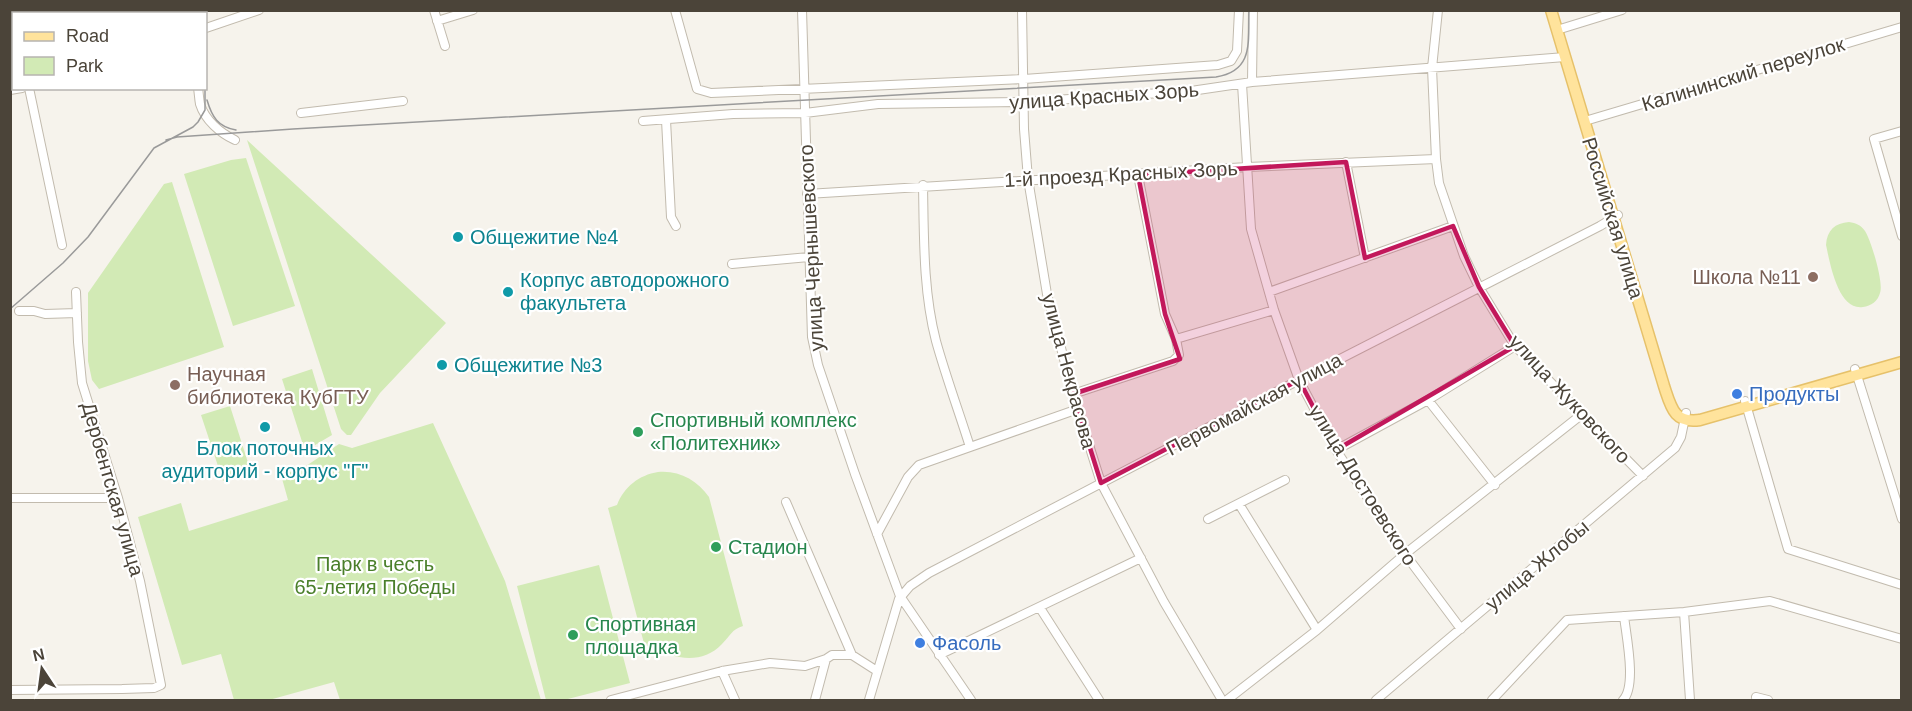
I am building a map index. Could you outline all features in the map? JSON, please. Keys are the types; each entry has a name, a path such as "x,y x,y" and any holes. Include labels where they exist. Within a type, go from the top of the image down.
{"main road":[{"name":"Российская улица","path":"1551,10 1560,29 1618,220 1666,394 1673,411 1690,416"},
{"name":"Российская улица","path":"1558,10 1565,57 1588,120"},
{"path":"1690,416 1700,420 1902,356"},
{"path":"1856,372 1902,362"},
{"path":"1690,416 1746,404"}],"street":[{"path":"207,28 259,10"},
{"path":"434,10 445,46"},
{"path":"437,21 473,10"},
{"path":"675,10 697,89 711,93 1024,79 1218,65 1231,61 1237,51 1239,10"},
{"name":"улица Чернышевского","path":"802,10 808,257 812,338 818,365 900,596 971,700"},
{"name":"улица Некрасова","path":"1022,10 1024,129 1028,179 1047,294 1073,394 1101,483 1164,602 1222,700"},
{"path":"1252,82 1253,10"},
{"name":"улица Жуковского","path":"1437,10 1432,68 1436,159 1439,183 1464,256 1479,287 1515,346 1643,476"},
{"path":"1560,29 1622,10"},
{"name":"Калининский переулок","path":"1588,120 1902,27"},
{"name":"улица Красных Зорь","path":"643,121 734,114 805,113 878,104 1024,102 1191,91 1252,82 1565,57"},
{"name":"улица Достоевского","path":"1242,84 1251,229 1274,310 1299,380 1336,450 1405,554 1461,629"},
{"path":"29,90 62,245"},
{"path":"198,90 201,106 207,118 224,134 235,140"},
{"path":"301,113 403,101"},
{"path":"666,120 671,218 676,226"},
{"path":"1902,130 1874,139 1902,236"},
{"name":"1-й проезд Красных Зорь","path":"807,194 1028,179 1436,159"},
{"path":"1346,162 1365,258"},
{"path":"1073,394 1173,361 1179,355 1176,339 1165,314 1138,175"},
{"path":"923,185 925,250 931,314 936,341 970,447"},
{"name":"Первомайская улица","path":"900,596 929,573 1479,287 1618,220"},
{"path":"1269,292 1454,226"},
{"path":"732,264 808,257"},
{"name":"Дербентская улица","path":"10,690 154,688 161,685 140,581 118,498 82,383 76,292"},
{"path":"19,310 45,314 77,313"},
{"path":"1176,339 1274,310"},
{"path":"1336,450 1428,400 1515,346"},
{"path":"1856,372 1902,519"},
{"path":"1428,400 1494,485"},
{"path":"1746,404 1788,549 1902,585"},
{"path":"878,534 909,477 919,465 1078,409"},
{"path":"1227,700 1317,630 1405,554 1581,414"},
{"name":"улица Жлобы","path":"1376,700 1675,448 1690,416"},
{"path":"1209,519 1284,480"},
{"path":"10,498 118,498"},
{"path":"786,502 852,655"},
{"path":"1239,504 1317,630"},
{"path":"939,655 1141,558"},
{"path":"869,700 900,596"},
{"path":"1492,700 1567,620 1684,612 1770,601 1902,639"},
{"path":"1040,608 1099,700"},
{"path":"1684,612 1690,700"},
{"path":"1623,700 1627,697 1630,682 1624,616"},
{"path":"611,700 722,671 770,663 805,666 832,655 852,655 877,671"},
{"path":"815,700 826,659"},
{"path":"722,671 735,700"},
{"path":"1756,697 1768,700"}],"highlighted area":[{"path":"1346,162 1365,258 1453,226 1479,287 1515,346 1336,450 1299,380 1101,483 1073,394 1180,359 1165,314 1138,175"}],"green space":[{"path":"247,140 446,323 380,393 351,435 347,435 341,429"},
{"path":"246,158 295,306 233,326 184,174 231,160"},
{"path":"172,182 224,347 99,389 92,380 88,361 88,293 164,184"},
{"path":"1849,222 1862,227 1865,231 1879,271 1881,288 1878,298 1863,307 1847,302 1841,294 1826,245 1828,235 1833,228"},
{"path":"312,369 332,435 305,451 282,379"},
{"path":"230,406 251,472 223,481 201,415"},
{"name":"Парк в честь 65-летия Победы","path":"433,423 505,581 541,700 340,700 334,682 269,700 234,700 221,654 182,665 138,517 181,503 189,531 288,500 281,475 303,468 339,444 352,448"},
{"path":"658,472 687,477 709,497 743,626 733,631 714,651 697,658 678,657 651,645 645,647 608,508 617,505 633,483"},
{"name":"Спортивная площадка","path":"599,565 630,683 564,700 546,700 517,586"}],"tram line":[{"path":"166,140 177,137 293,129 1216,77 1228,74 1243,62 1248,44 1249,10"},
{"path":"10,309 63,263 88,237 154,148 198,122 205,110 205,90"},
{"path":"207,100 220,124 236,130"}],"place":[{"name":"Общежитие №4","path":"458,237"},
{"name":"Школа №11","path":"1813,277"},
{"name":"Корпус автодорожного факультета","path":"508,292"},
{"name":"Общежитие №3","path":"442,365"},
{"name":"Научная библиотека КубГТУ","path":"175,385"},
{"name":"Продукты","path":"1737,394"},
{"name":"Блок поточных аудиторий - корпус \"Г\"","path":"265,427"},
{"name":"Спортивный комплекс «Политехник»","path":"638,432"},
{"name":"Стадион","path":"716,547"},
{"name":"Спортивная площадка","path":"573,635"},
{"name":"Фасоль","path":"920,643"}]}
